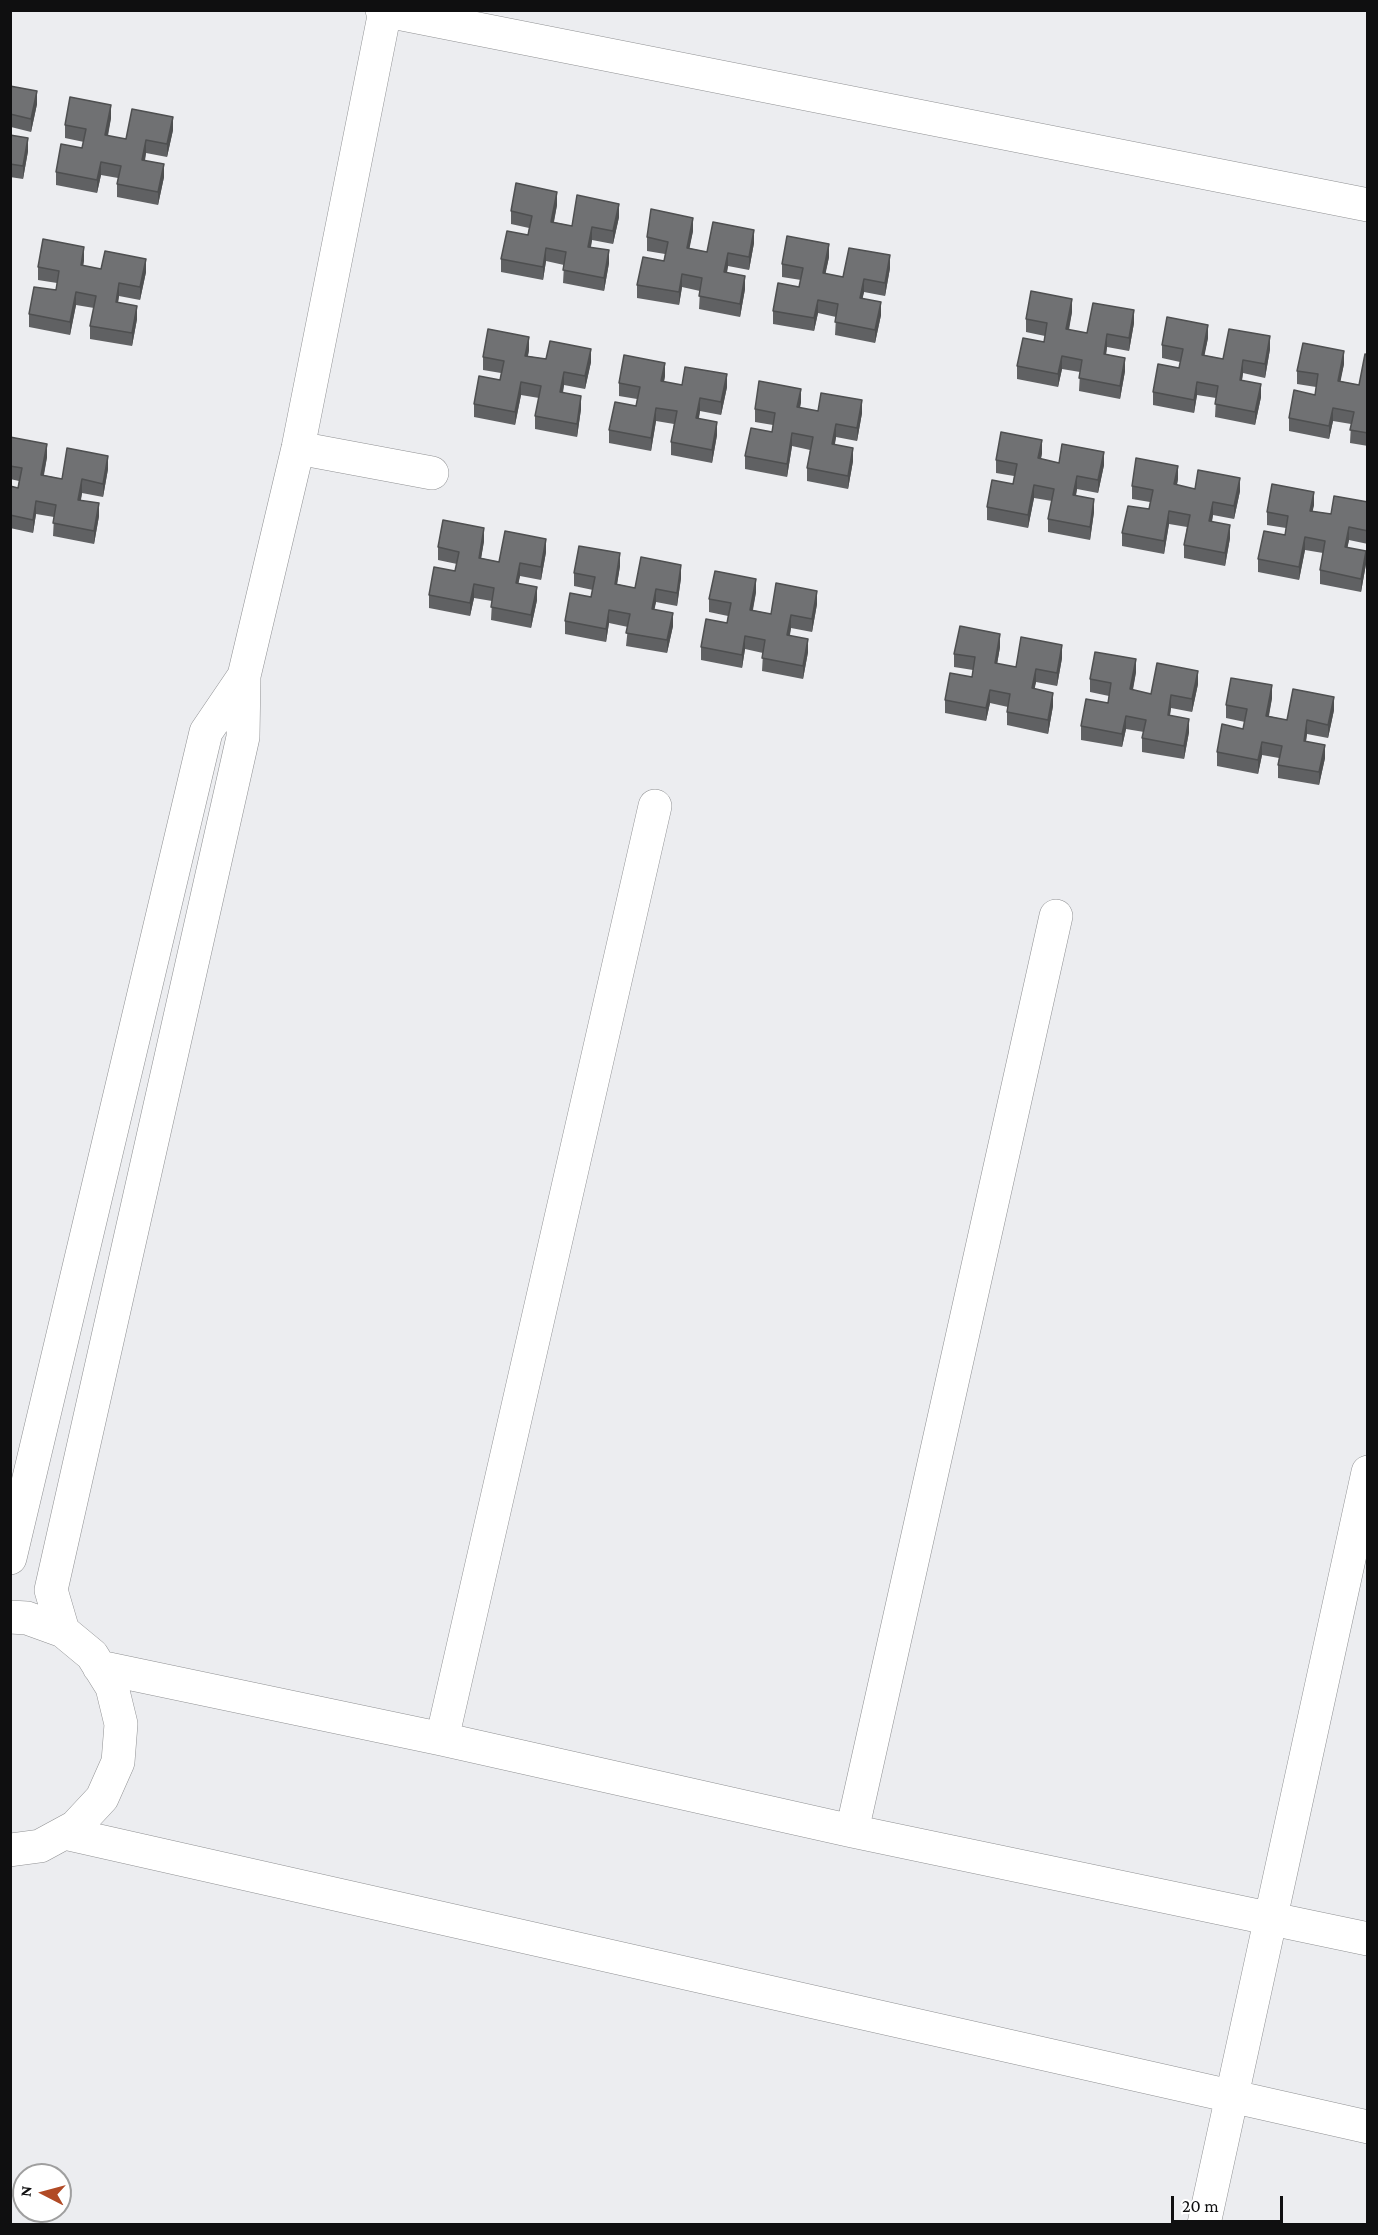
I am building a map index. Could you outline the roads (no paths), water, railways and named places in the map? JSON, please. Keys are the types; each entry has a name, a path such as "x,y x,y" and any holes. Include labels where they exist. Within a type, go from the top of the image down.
{"street":[{"path":"63,1631 51,1590 243,737 244,676 298,448 383,11 1368,205"},
{"path":"298,448 432,473"},
{"path":"10,1558 206,732 244,676"},
{"path":"442,1739 655,806"},
{"path":"852,1831 1056,916"},
{"path":"1204,2224 1368,1472"},
{"path":"10,1617 27,1618 63,1631 92,1655 112,1687 121,1724 118,1762 102,1798 75,1827 40,1846 10,1850"},
{"path":"99,1667 442,1739 852,1831 1368,1939"},
{"path":"64,1833 1368,2127"}]}
